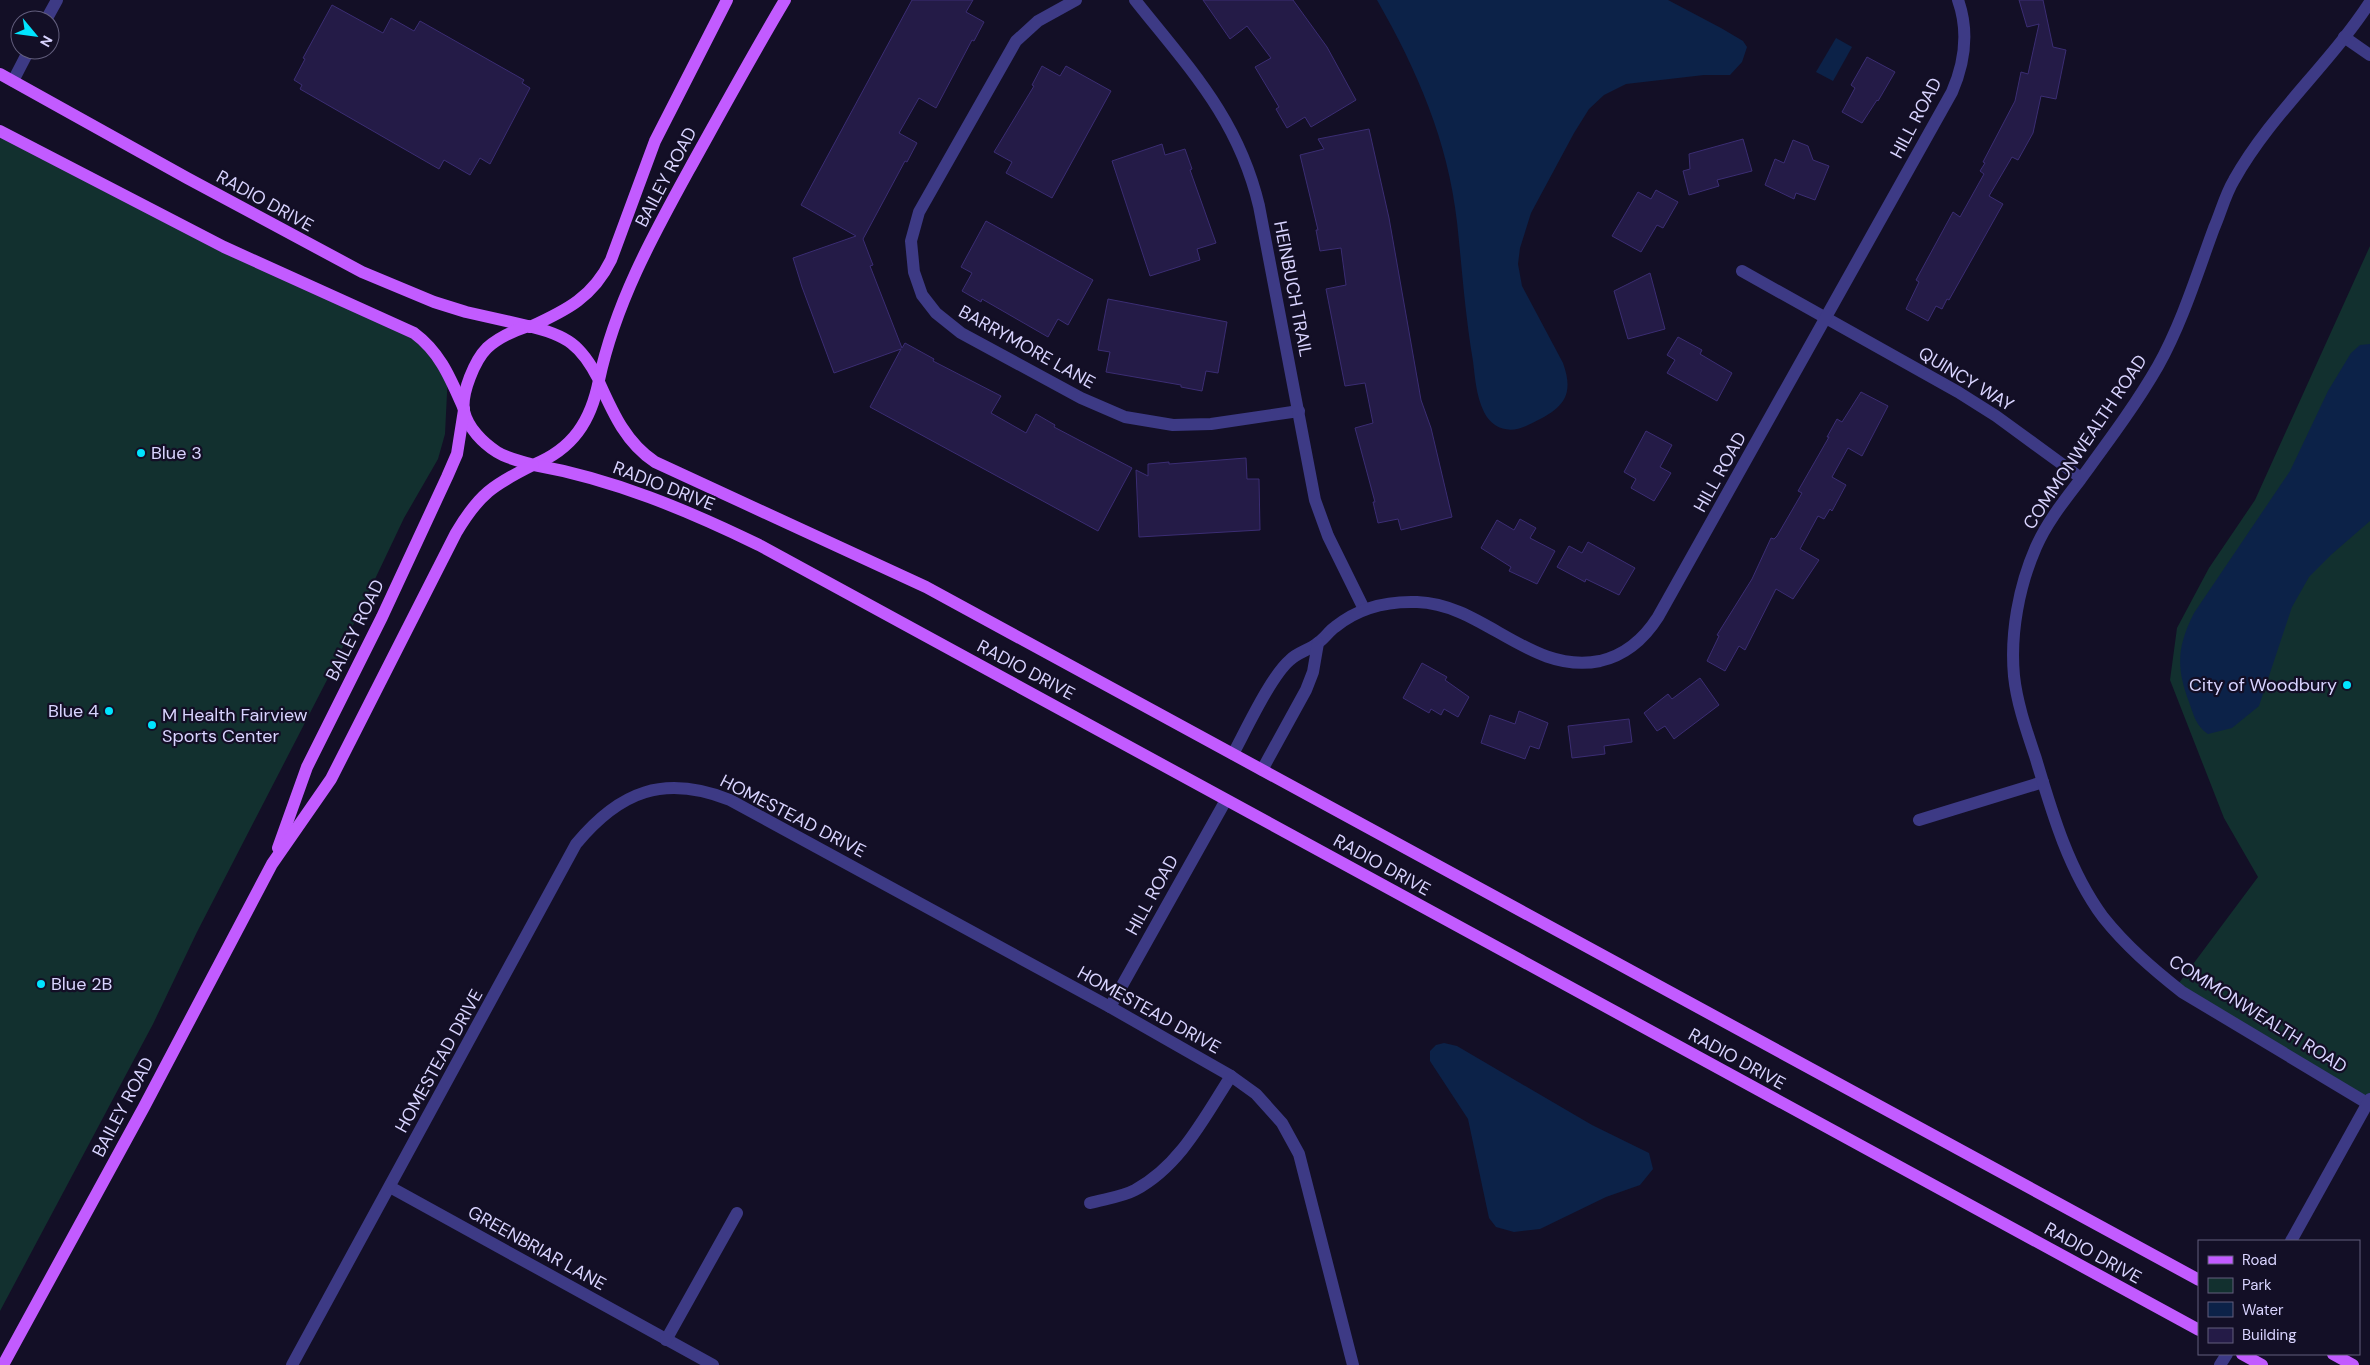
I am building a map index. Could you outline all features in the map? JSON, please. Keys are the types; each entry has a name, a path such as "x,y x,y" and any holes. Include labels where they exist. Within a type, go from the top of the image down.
{"main road":[{"name":"BAILEY ROAD","path":"529,326 575,304 603,277 612,260 667,114 728,0"},
{"name":"BAILEY ROAD","path":"599,381 613,326 634,274 683,181 785,0"},
{"name":"RADIO DRIVE","path":"0,74 203,187 362,272 434,302 466,312 529,326"},
{"path":"0,131 224,247 414,333 434,351 441,361 471,426 486,444 503,455 533,465 556,454 578,433 589,415 599,381 583,353 569,340 549,331 529,326 511,332 486,349 476,362 469,379 464,410"},
{"name":"RADIO DRIVE","path":"599,381 624,432 633,444 655,462 926,587 2198,1279"},
{"name":"BAILEY ROAD","path":"272,864 307,767 382,617 447,478 456,454 464,410"},
{"name":"BAILEY ROAD","path":"3,1365 144,1107 272,864 331,779 469,511 494,485 533,465"},
{"name":"RADIO DRIVE","path":"533,465 619,485 719,526 759,545 1049,701 1226,800 2198,1329"},
{"path":"2244,1355 2262,1365"},
{"path":"2334,1355 2353,1365"}],"street":[{"name":"BARRYMORE LANE","path":"1076,0 1038,21 1016,41 919,212 912,234 911,256 922,295 936,313 961,333 1081,398 1125,417 1161,424 1195,425 1298,411"},
{"name":"HEINBUCH TRAIL","path":"1135,0 1216,103 1234,134 1246,161 1259,206 1318,511 1364,610"},
{"name":"HILL ROAD","path":"1233,754 1281,670 1290,660 1318,643 1336,626 1364,610 1385,604 1416,602 1442,606 1468,616 1537,653 1564,662 1580,664 1601,661 1626,651 1646,634 1658,617 1957,81 1964,57 1965,43 1958,0"},
{"name":"COMMONWEALTH ROAD","path":"2369,1101 2182,992 2156,972 2127,944 2102,915 2082,882 2066,849 2020,710 2014,675 2016,615 2024,579 2036,546 2051,518 2145,388 2161,360 2174,332 2232,184 2245,160 2370,2"},
{"path":"2344,37 2370,55"},
{"path":"13,81 24,60"},
{"name":"QUINCY WAY","path":"1742,272 1958,392 1996,416 2081,478"},
{"path":"1262,770 1306,690 1313,672 1318,643"},
{"path":"1919,820 2043,782"},
{"name":"HOMESTEAD DRIVE","path":"292,1365 576,844 606,812 630,798 657,788 709,791 730,800 1110,1007 1231,1076 1256,1094 1282,1123 1299,1154 1353,1365"},
{"name":"HILL ROAD","path":"1110,1007 1226,800"},
{"path":"1090,1203 1134,1191 1165,1169 1188,1142 1231,1076"},
{"path":"2292,1240 2369,1101"},
{"name":"GREENBRIAR LANE","path":"390,1187 713,1365"},
{"path":"666,1340 737,1213"}],"green space":[{"name":"M Health Fairview Sports Center","path":"0,131 153,211 401,326 448,373 445,434 438,459 404,518 328,678 197,932 153,1024 0,1311"},
{"path":"2370,246 2370,1099 2176,987 2258,877 2224,818 2170,680 2177,628 2209,568 2255,500"}],"water":[{"path":"1377,0 1668,0 1743,41 1747,47 1742,62 1730,75 1704,75 1626,84 1604,95 1589,109 1574,133 1531,213 1520,248 1518,264 1522,286 1563,363 1568,386 1562,402 1557,408 1522,428 1509,430 1497,426 1488,418 1481,406 1475,380 1453,192 1446,163 1429,107 1418,80"},
{"path":"1836,38 1852,47 1833,81 1816,72"},
{"path":"2370,344 2370,521 2309,577 2292,607 2259,706 2232,728 2208,734 2201,728 2192,712 2182,678 2180,657 2188,625 2194,613 2290,471 2328,391 2351,353 2360,345"},
{"path":"1444,1043 1457,1046 1592,1125 1649,1153 1653,1169 1640,1185 1606,1197 1540,1229 1514,1232 1496,1227 1489,1218 1468,1119 1430,1061 1430,1051 1436,1045"}],"building":[{"path":"912,0 973,0 966,12 984,22 974,41 972,40 936,108 919,98 899,133 917,143 907,162 905,161 863,239 873,265 870,266 902,348 905,343 934,359 933,361 1001,396 991,413 1026,433 1036,414 1055,425 1054,427 1132,468 1098,531 870,407 901,349 834,373 802,287 793,258 856,236 801,205"},
{"path":"1203,0 1293,0 1327,47 1356,100 1311,127 1305,117 1287,128 1276,109 1279,107 1255,67 1271,58 1247,26 1230,39"},
{"path":"2019,0 2043,0 2053,47 2066,50 2056,99 2041,96 2033,133 2018,160 2012,157 1989,196 2003,204 1949,300 1947,299 1942,309 1936,306 1928,321 1906,309 1919,282 1916,280 1953,212 1960,217 1984,174 1980,171 1985,163 1983,162 2015,101 2021,72 2028,74 2039,24 2027,27"},
{"path":"332,5 383,33 391,18 414,31 420,21 524,80 522,83 530,88 490,164 480,158 470,175 444,160 439,169 300,89 302,85 294,80 305,59 303,58"},
{"path":"1867,57 1895,72 1862,123 1842,112 1855,88 1851,85"},
{"path":"1042,66 1060,76 1066,66 1111,91 1052,198 1006,173 1012,162 994,152 1034,86 1032,85"},
{"path":"1369,129 1389,218 1421,400 1431,428 1452,517 1401,530 1398,519 1378,523 1373,502 1375,502 1355,428 1373,423 1365,383 1345,386 1326,289 1346,285 1341,248 1320,251 1316,230 1318,230 1300,155 1324,149 1318,139"},
{"path":"1743,139 1752,171 1717,180 1719,186 1689,195 1683,171 1690,169 1689,154"},
{"path":"1793,140 1808,146 1813,160 1829,166 1815,200 1796,193 1794,199 1765,185 1775,159 1784,163"},
{"path":"1162,144 1165,155 1185,149 1192,169 1190,170 1216,243 1197,249 1200,260 1150,276 1112,161"},
{"path":"1656,190 1678,202 1663,228 1657,225 1641,252 1612,236 1638,192 1651,199"},
{"path":"986,221 1093,280 1068,325 1058,319 1048,337 982,299 981,302 962,291 972,273 961,267"},
{"path":"1650,273 1665,329 1628,339 1614,291"},
{"path":"1108,299 1227,322 1218,373 1206,371 1202,391 1181,387 1181,385 1106,372 1110,352 1098,350"},
{"path":"1678,337 1702,350 1700,354 1732,373 1717,401 1667,373 1675,360 1667,355"},
{"path":"1861,392 1888,406 1862,456 1848,448 1832,477 1846,485 1832,511 1830,509 1824,519 1818,516 1800,549 1819,560 1793,599 1776,589 1745,650 1739,646 1725,671 1707,661 1719,636 1717,635 1752,579 1771,538 1774,539 1777,536 1802,493 1798,491 1829,437 1827,437 1837,419 1842,422"},
{"path":"1646,431 1672,445 1660,467 1671,473 1654,501 1631,488 1636,479 1624,472"},
{"path":"1246,458 1247,479 1259,479 1260,530 1139,537 1136,470 1148,476 1148,464"},
{"path":"1520,519 1536,528 1530,538 1555,551 1537,584 1509,571 1511,567 1481,548 1497,520 1514,530"},
{"path":"1588,542 1635,568 1619,595 1586,579 1585,582 1557,567 1569,546 1582,553"},
{"path":"1422,663 1447,677 1445,680 1469,697 1458,717 1444,709 1441,715 1431,709 1429,713 1403,698"},
{"path":"1700,678 1719,705 1674,739 1665,726 1657,731 1644,713 1668,694 1672,699"},
{"path":"1519,711 1548,723 1539,749 1530,746 1525,759 1481,743 1490,715 1515,724"},
{"path":"1629,719 1632,742 1604,746 1605,754 1572,758 1568,726"}],"place":[{"name":"Blue 3","path":"141,453"},
{"name":"City of Woodbury","path":"2347,685"},
{"name":"Blue 4","path":"109,711"},
{"name":"M Health Fairview Sports Center","path":"152,725"},
{"name":"Blue 2B","path":"41,984"}]}
